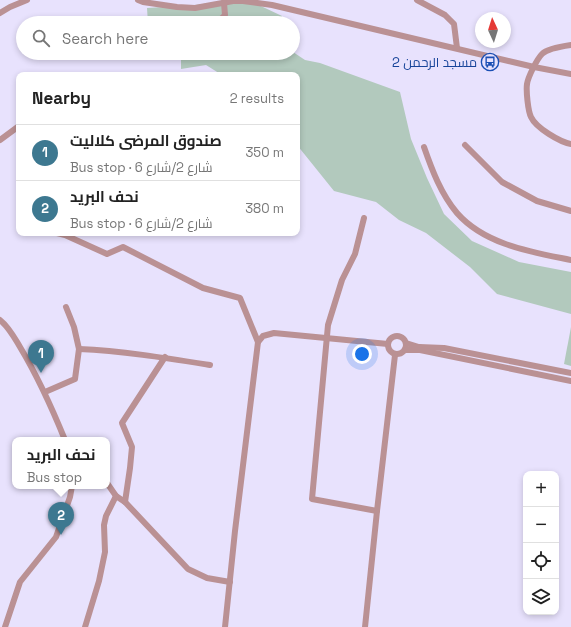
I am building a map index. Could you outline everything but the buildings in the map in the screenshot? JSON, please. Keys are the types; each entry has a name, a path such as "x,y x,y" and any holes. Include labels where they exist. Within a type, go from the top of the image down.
{"street":[{"path":"0,13 27,0"},
{"path":"138,0 143,2 189,8 243,1 258,2 534,67 571,74"},
{"path":"417,0 445,15 454,24 458,48"},
{"path":"224,3 224,16"},
{"path":"571,45 542,54 534,67 527,84 531,118 542,130 564,143 571,144"},
{"path":"0,140 16,128"},
{"path":"465,145 502,182 537,201 571,211"},
{"path":"424,148 432,170 448,199 458,213 468,223 483,234 527,251 571,260"},
{"path":"364,218 354,254 342,280 328,324 312,500 377,511"},
{"path":"67,236 107,254 123,247 203,288 240,298 258,342 234,531 225,627"},
{"path":"45,392 75,379 79,349 74,327 66,307"},
{"path":"0,320 7,326 34,369 64,437"},
{"path":"258,342 263,336 274,333 388,344"},
{"path":"398,336 403,338 406,347 401,354 395,354 389,350 388,344 392,337 398,336"},
{"path":"406,347 444,348 571,373"},
{"path":"406,347 571,381"},
{"path":"418,347 571,378"},
{"path":"79,349 165,357 210,365"},
{"path":"365,627 395,354"},
{"path":"124,502 132,447 122,423 165,357"},
{"path":"110,487 116,496 124,502 188,569 207,578 230,582"},
{"path":"5,627 20,582 56,537 71,489"},
{"path":"85,627 99,581 105,552 104,525 106,516 116,496"}],"green space":[{"path":"233,0 248,0 282,16 148,16 147,8 195,5"},
{"path":"300,57 305,60 320,63 400,92 411,139 444,214 472,241 519,262 571,272 571,314 497,294 470,267 426,233 399,220 376,202 334,191 300,149 300,72 217,72 206,65 181,69 181,60 300,60"},
{"path":"571,327 571,366 564,364"}],"place":[{"name":"مسجد الرحمن 2","path":"490,62"},
{"name":"صندوق المرضى كلاليت","path":"41,373"},
{"name":"نحف البريد","path":"61,535"}]}
